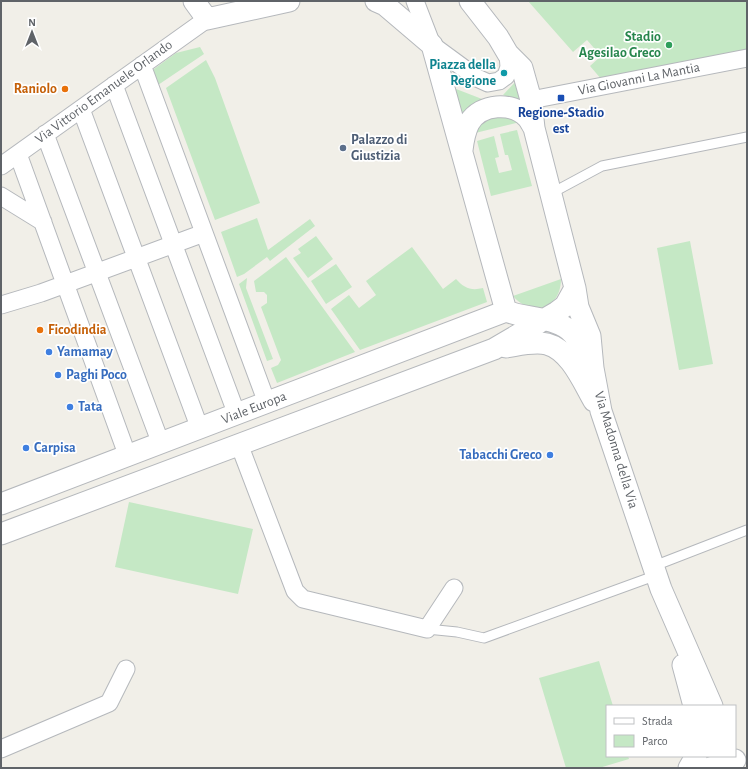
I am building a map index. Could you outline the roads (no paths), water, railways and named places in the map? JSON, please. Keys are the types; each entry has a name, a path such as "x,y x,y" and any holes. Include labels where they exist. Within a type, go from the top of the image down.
{"street":[{"path":"194,1 207,19 289,1"},
{"path":"376,1 385,5 432,45 477,78 488,83 499,81 506,76 509,67 508,54"},
{"path":"415,1 432,45 506,311 519,316 545,320 569,330 581,344 593,368"},
{"name":"Via Madonna della Via","path":"470,1 498,36 508,54 522,68 550,194 575,288 578,307 590,336 593,368 601,411 655,571 712,705"},
{"name":"Via Vittorio Emanuele Orlando","path":"1,166 207,19"},
{"name":"Via Giovanni La Mantia","path":"533,115 747,58"},
{"path":"142,65 267,403"},
{"path":"114,85 237,415"},
{"path":"462,151 464,135 470,122 477,115 487,109 499,106 518,110 528,118 533,115"},
{"path":"81,109 200,429"},
{"path":"45,134 161,444"},
{"path":"18,154 128,457"},
{"path":"1,196 43,222"},
{"path":"1,305 65,284 204,233"},
{"path":"494,349 545,320 565,306 575,288"},
{"name":"Viale Europa","path":"1,504 128,457 506,311"},
{"path":"494,349 531,343 548,344 561,351 572,364 601,411"},
{"name":"Viale Europa","path":"1,534 494,349"},
{"path":"239,444 296,591 303,599 427,629 454,588"},
{"path":"666,599 694,705"},
{"path":"1,749 109,703 126,668"},
{"path":"688,768 695,757"},
{"path":"710,768 735,761"}],"lane":[{"path":"550,194 602,166 747,137"},
{"path":"427,629 457,632 484,638 655,571 747,530"}],"place":[{"name":"Stadio Agesilao Greco","path":"669,45"},
{"name":"Piazza della Regione","path":"504,73"},
{"name":"Raniolo","path":"65,89"},
{"name":"Regione-Stadio est","path":"561,98"},
{"name":"Palazzo di Giustizia","path":"343,148"},
{"name":"Ficodindia","path":"40,330"},
{"name":"Yamamay","path":"49,352"},
{"name":"Paghi Poco","path":"58,375"},
{"name":"Tata","path":"70,407"},
{"name":"Carpisa","path":"26,448"},
{"name":"Tabacchi Greco","path":"550,455"}]}
